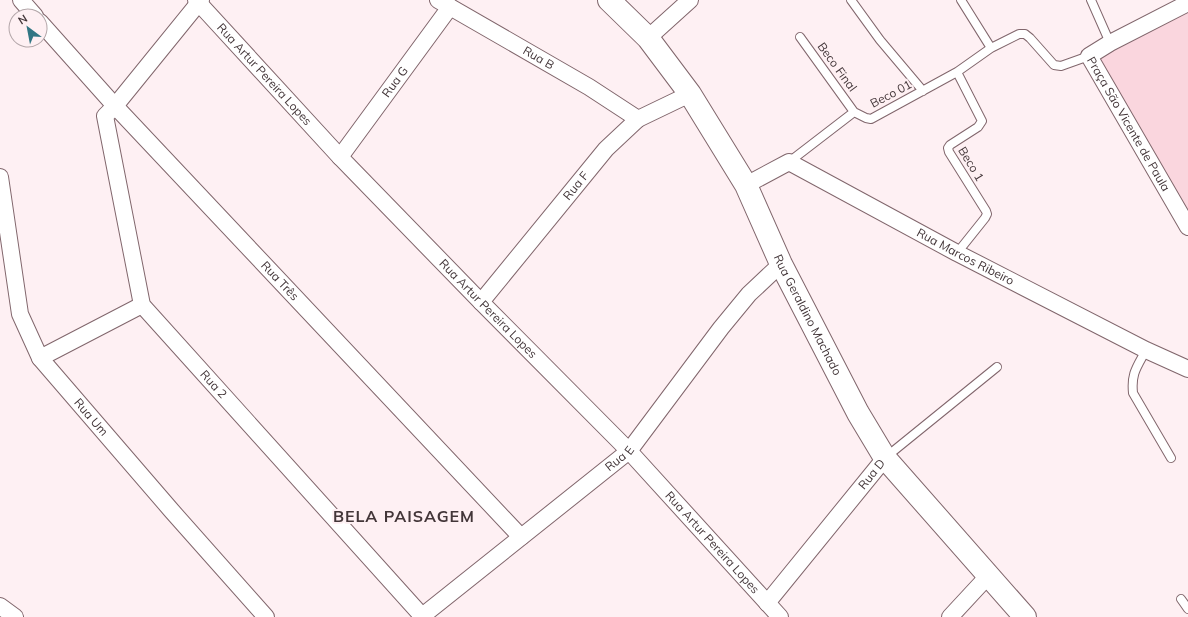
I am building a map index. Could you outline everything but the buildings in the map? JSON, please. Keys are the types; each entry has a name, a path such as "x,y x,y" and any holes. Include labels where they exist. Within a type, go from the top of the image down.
{"street":[{"path":"21,0 28,8"},
{"name":"Rua Geraldino Machado","path":"609,0 648,38 690,94 746,185 781,264 858,413 885,458 1025,617"},
{"path":"40,358 142,305 105,116 115,106 199,1"},
{"name":"Rua Artur Pereira Lopes","path":"199,1 340,157 629,451 780,617"},
{"path":"648,38 684,2"},
{"name":"Praça São Vicente de Paula","path":"1188,3 1110,43 1089,56 1188,227"},
{"name":"Rua G","path":"340,157 444,4"},
{"name":"Rua B","path":"444,4 589,87 638,119"},
{"name":"Rua Três","path":"48,31 115,106 522,537"},
{"name":"Rua F","path":"481,302 606,149 638,119 690,94"},
{"path":"746,185 789,162"},
{"name":"Rua Marcos Ribeiro","path":"789,162 957,253 1146,350 1188,369"},
{"name":"Rua Um","path":"0,177 20,314 40,358 171,510 266,617"},
{"name":"Rua E","path":"422,617 629,451 721,328 749,294 781,264"},
{"name":"Rua 2","path":"142,305 422,617"},
{"name":"Rua D","path":"767,603 885,458"},
{"path":"950,617 988,576"},
{"path":"0,606 14,617"}],"lane":[{"path":"851,0 880,40 923,91"},
{"path":"961,0 991,48"},
{"path":"1092,0 1110,43"},
{"name":"Beco 01","path":"854,112 870,119 957,72 991,48 1019,34 1024,34 1030,38 1054,65 1057,66 1089,56"},
{"name":"Beco Final","path":"800,37 854,112"},
{"name":"Beco 1","path":"957,72 982,121 978,127 950,145 948,152 986,210 987,214 957,253"},
{"path":"789,162 854,112"},
{"path":"1146,350 1134,372 1132,382 1133,393 1171,458"},
{"name":"Rua D","path":"885,458 997,367"},
{"path":"1181,599 1188,609"}],"shaded area":[{"path":"1188,3 1188,227 1089,56"}],"district":[{"name":"BELA PAISAGEM","path":"404,516"}]}
